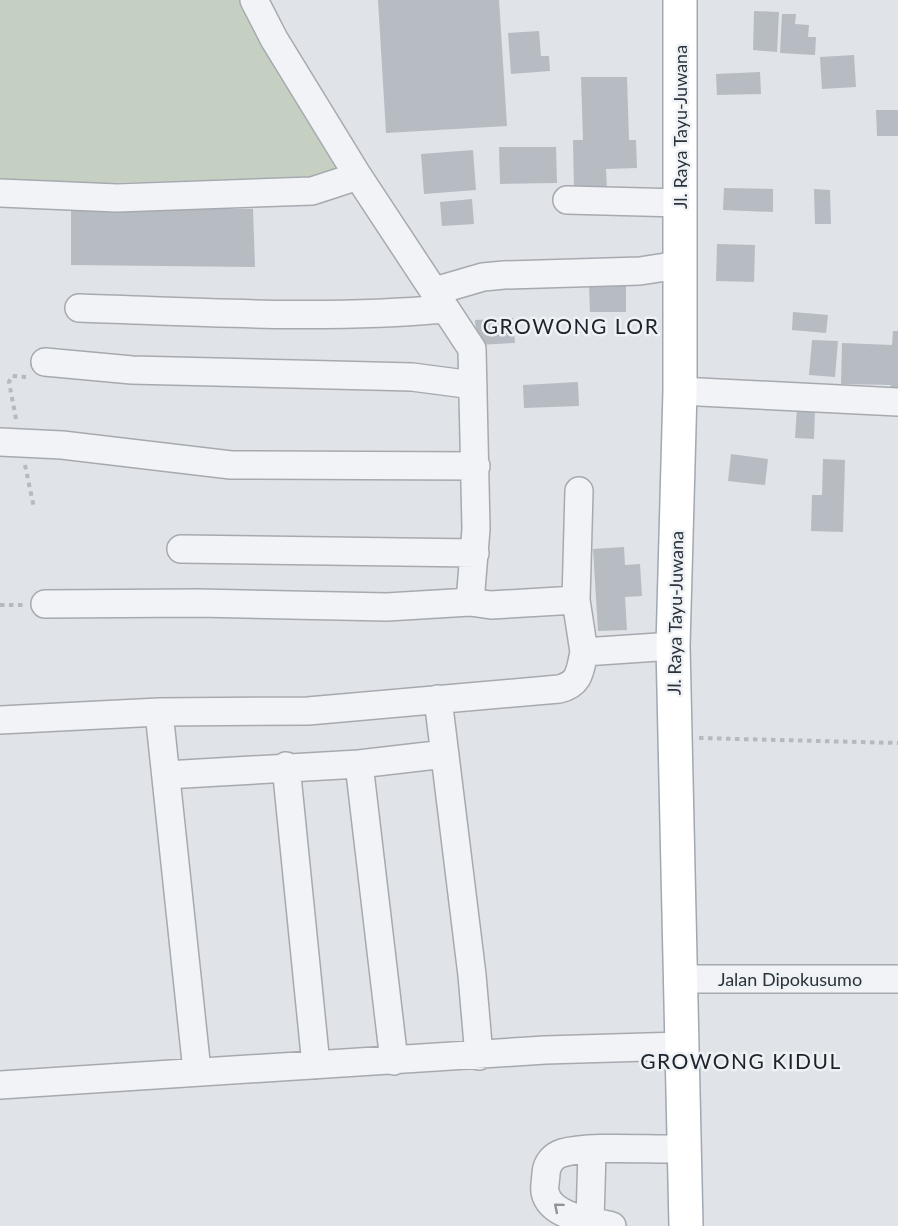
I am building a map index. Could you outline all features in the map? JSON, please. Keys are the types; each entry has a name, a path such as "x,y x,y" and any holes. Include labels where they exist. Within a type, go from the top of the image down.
{"main road":[{"name":"Jl. Raya Tayu-Juwana","path":"680,0 658,202 660,268 680,391 673,646 686,1226"}],"street":[{"path":"270,5 274,39 358,176 460,327 472,349 476,466 475,553 470,602"},
{"path":"0,193 117,198 312,191 358,176"},
{"path":"567,200 658,202"},
{"path":"79,308 257,316 370,315 440,300 504,275 660,268"},
{"path":"45,362 132,370 412,377 473,385"},
{"path":"680,391 898,402"},
{"path":"0,441 62,445 231,465 476,466"},
{"path":"0,720 159,712 308,711 569,687 579,677 584,652 576,600 579,491"},
{"path":"181,549 475,553"},
{"path":"45,604 198,603 387,607 470,602 491,604 576,600"},
{"path":"584,652 673,646"},
{"path":"438,699 472,975 479,1056"},
{"path":"159,712 197,1071"},
{"path":"166,775 286,766 359,764 445,754"},
{"path":"359,764 394,1061"},
{"path":"286,766 316,1065"},
{"name":"Jalan Dipokusumo","path":"681,979 898,979"},
{"path":"0,1085 636,1045 681,1046"},
{"path":"592,1151 601,1223 564,1213 555,1207 545,1192 547,1167 554,1157 564,1153 592,1151 683,1149"}],"path":[{"path":"675,738 898,743"}],"green space":[{"path":"0,0 249,0 358,176 0,186"}],"building":[{"path":"378,0 499,0 507,126 386,133"},
{"path":"754,11 779,12 777,52 753,50"},
{"path":"782,14 796,14 795,24 809,25 808,37 816,37 815,55 780,53"},
{"path":"539,31 541,56 549,56 550,71 511,74 508,33"},
{"path":"854,55 856,87 822,89 820,57"},
{"path":"760,72 761,94 717,95 716,74"},
{"path":"581,77 627,77 629,140 636,140 637,168 606,169 607,189 574,190 573,140 583,140"},
{"path":"876,110 898,110 898,136 877,136"},
{"path":"499,147 556,147 557,183 500,184"},
{"path":"473,150 476,190 424,194 421,154"},
{"path":"724,188 773,189 773,212 723,210"},
{"path":"814,189 830,190 831,224 815,224"},
{"path":"472,199 474,224 442,226 440,202"},
{"path":"71,209 253,209 255,267 71,265"},
{"path":"717,244 755,245 754,282 716,281"},
{"path":"589,285 626,285 626,312 590,312"},
{"path":"793,312 828,315 826,333 792,330"},
{"path":"513,318 515,343 477,345 475,320"},
{"path":"893,331 898,331 898,388 890,388 891,385 841,384 842,343 892,345"},
{"path":"812,340 838,341 835,377 809,375"},
{"path":"578,382 579,406 524,408 523,385"},
{"path":"797,407 815,408 814,439 795,438"},
{"path":"731,454 768,459 765,485 728,481"},
{"path":"823,459 845,460 843,532 811,531 812,495 822,495"},
{"path":"624,547 625,565 640,564 642,596 625,597 627,630 598,631 593,549"}],"district":[{"name":"GROWONG LOR","path":"571,325"},
{"name":"GROWONG KIDUL","path":"741,1060"}]}
